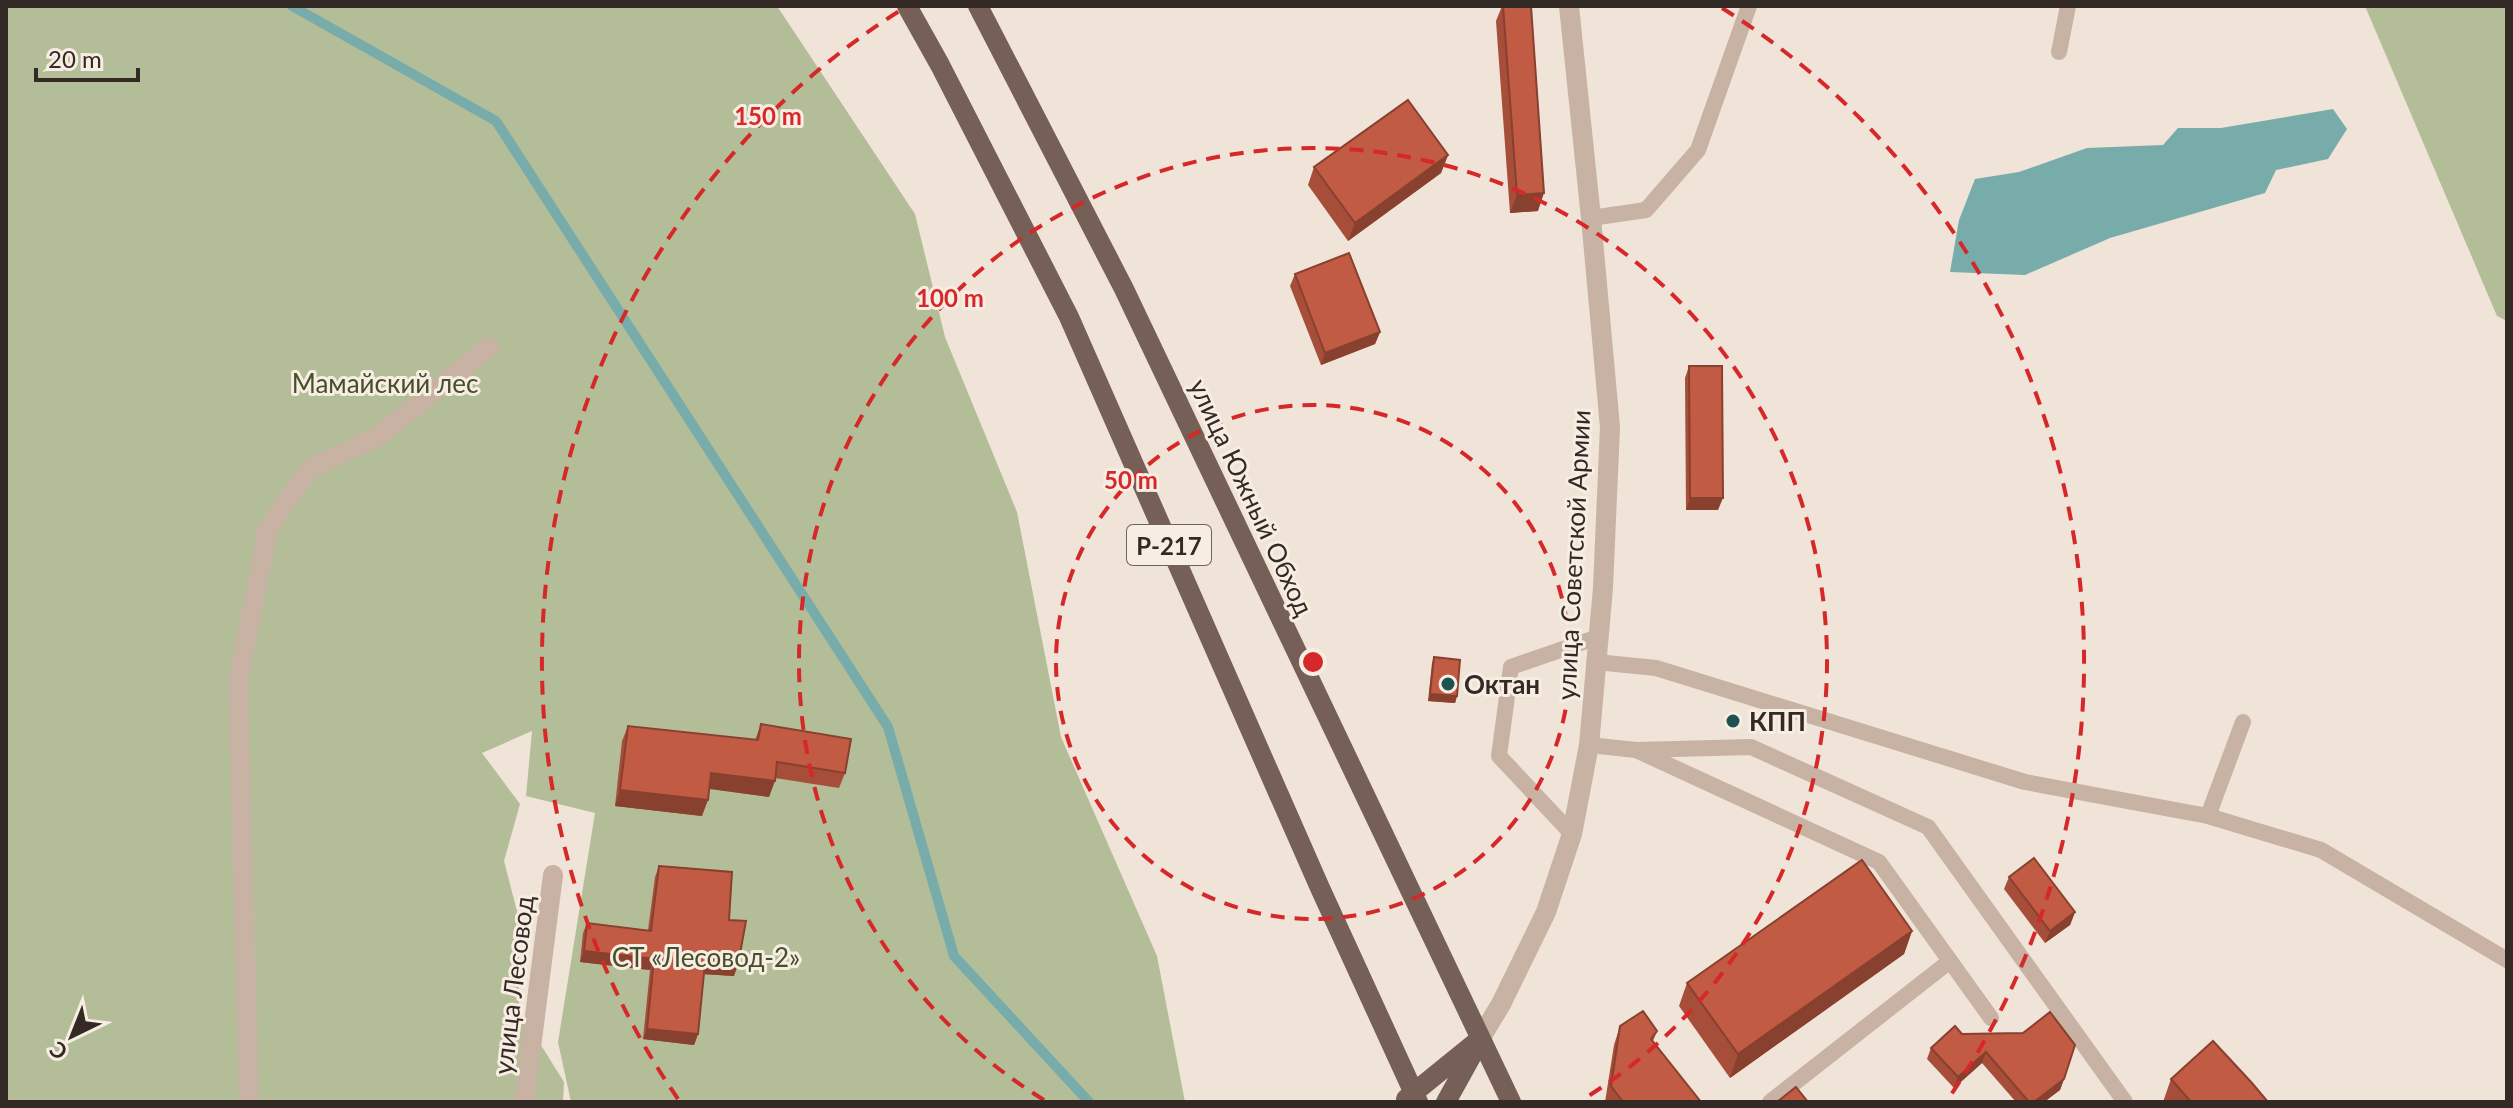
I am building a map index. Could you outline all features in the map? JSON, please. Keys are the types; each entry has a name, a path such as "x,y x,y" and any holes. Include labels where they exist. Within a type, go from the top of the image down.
{"main road":[{"name":"Р-217","path":"907,6 1069,317 1411,1099"},
{"name":"улица Южный Обход","path":"978,6 1124,289 1511,1102"},
{"path":"1411,1099 1480,1039"},
{"path":"1446,1102 1480,1039"}],"street":[{"name":"улица Советской Армии","path":"1480,1039 1546,912 1572,834 1589,745 1610,427 1569,6"},
{"path":"249,1102 238,682 268,529 309,469 379,436 489,347"},
{"name":"улица Лесовод","path":"524,1102 553,875"}],"lane":[{"path":"1591,218 1646,210 1698,150 1749,6"},
{"path":"2059,52 2068,6"},
{"path":"1572,834 1499,756 1511,667 1598,637"},
{"path":"1596,662 1656,668 2025,782 2208,816 2321,850 2507,960"},
{"path":"2208,816 2243,722"},
{"path":"1589,745 1636,750 1751,747 1928,827 2125,1102"},
{"path":"1636,750 1879,862 1991,1018"},
{"path":"1770,1102 1950,961"}],"green space":[{"name":"Мамайский лес","path":"6,6 777,6 915,214 945,337 1017,512 1061,737 1157,956 1185,1102 571,1102 558,1042 595,813 526,796 532,731 482,753 520,804 504,861 519,919 519,1010 564,1082 563,1102 6,1102"},
{"path":"2365,6 2507,6 2507,321 2497,316"}],"water":[{"path":"2333,109 2347,129 2328,159 2276,170 2265,193 2110,238 2025,275 1950,272 1959,220 1975,179 2019,172 2087,148 2163,145 2178,128 2221,128"}],"building":[{"path":"1503,6 1531,6 1544,193 1517,195"},
{"path":"1408,100 1448,155 1355,223 1314,167"},
{"path":"1349,253 1380,332 1325,353 1295,274"},
{"path":"1689,366 1722,366 1723,498 1690,498"},
{"path":"1434,657 1460,660 1457,696 1430,694"},
{"path":"761,724 851,739 845,773 777,762 775,781 711,773 708,800 620,790 628,726 758,740"},
{"path":"2034,858 2075,912 2050,931 2009,877"},
{"path":"1862,860 1912,931 1738,1054 1687,983"},
{"path":"659,866 732,872 729,920 746,921 738,965 705,963 698,1034 647,1029 654,959 584,951 587,923 651,931"},
{"path":"1643,1011 1657,1031 1651,1039 1701,1102 1623,1102 1611,1086 1620,1026"},
{"path":"2050,1012 2075,1045 2064,1079 2034,1102 2029,1102 1986,1052 1958,1077 1931,1048 1955,1026 1962,1034 2023,1033"},
{"path":"2213,1041 2268,1102 2191,1102 2171,1079"},
{"path":"1796,1087 1808,1102 1777,1102"}],"waterway":[{"path":"292,6 496,121 888,727 954,956 1089,1102"}],"place":[{"name":"Октан","path":"1448,684"},
{"name":"КПП","path":"1733,721"}],"park label":[{"name":"СТ «Лесовод-2»","path":"706,957"}]}
